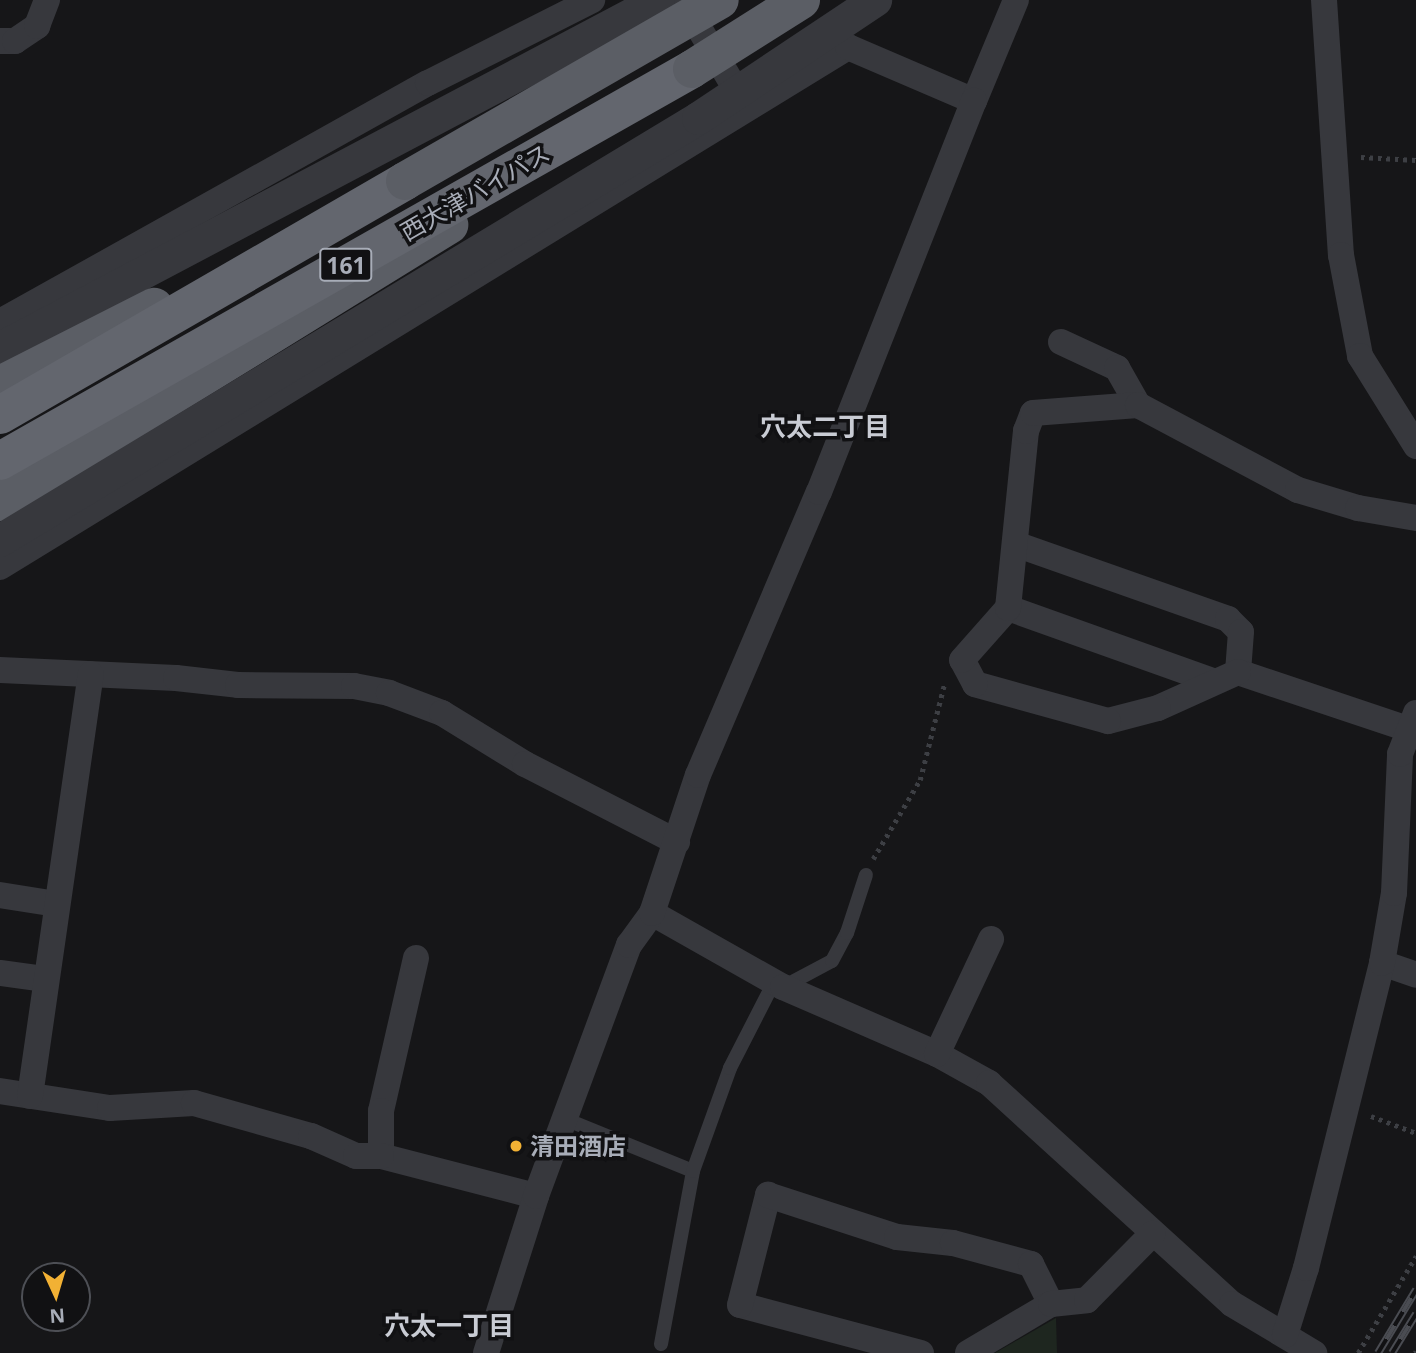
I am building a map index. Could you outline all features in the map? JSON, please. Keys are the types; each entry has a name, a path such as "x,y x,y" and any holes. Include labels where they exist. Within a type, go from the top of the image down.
{"highway":[{"name":"西大津バイパス","path":"0,415 720,0"},
{"name":"西大津バイパス","path":"0,461 692,69 801,0"},
{"path":"0,502 292,326 692,69"},
{"path":"0,385 405,181"}],"street":[{"path":"0,41 15,41 37,26 47,0"},
{"path":"0,322 183,223 377,111 593,0"},
{"path":"0,348 658,0"},
{"path":"683,0 748,109"},
{"path":"0,540 698,118 875,0"},
{"path":"486,1353 536,1196 629,945 652,912 698,775 819,492 1016,0"},
{"path":"1324,0 1341,255 1360,356 1416,446"},
{"path":"0,568 848,47 974,101"},
{"path":"1061,342 1117,368 1138,405"},
{"path":"1284,1335 1382,963 1405,845 1400,754 1412,721 1238,672 1158,708 1108,721 975,684 966,672 962,660 1008,608 1018,545 1026,431 1033,413 1138,405 1298,490 1358,508 1416,519"},
{"path":"1018,545 1228,619 1241,632 1238,672"},
{"path":"1008,608 1213,681"},
{"path":"0,670 237,685 354,686 389,693 442,713 525,764 677,842"},
{"path":"30,1096 44,979 91,674"},
{"path":"0,895 56,904"},
{"path":"652,912 778,985 937,1054 989,1083 1232,1304 1314,1353"},
{"path":"937,1054 991,939"},
{"path":"381,1156 381,1111 416,958"},
{"path":"1382,963 1416,975"},
{"path":"0,973 44,979"},
{"path":"0,1091 110,1108 194,1103 311,1136 356,1156 410,1160 536,1196"},
{"path":"921,1353 740,1305 768,1195 897,1237 953,1243 1031,1264 1051,1304"},
{"path":"968,1353 1051,1304 1087,1300 1152,1234"}],"lane":[{"path":"661,1344 693,1171 730,1068 778,985 832,961 847,933 866,875"},
{"path":"565,1119 693,1171"}],"path":[{"path":"1334,156 1416,160"},
{"path":"866,875 920,780 944,683 966,672"},
{"path":"1346,1106 1416,1133"},
{"path":"1358,1353 1416,1256"}],"shaded area":[{"path":"1056,1318 1057,1353 995,1353"}],"railway":[{"path":"1378,1353 1416,1290"},
{"path":"1392,1353 1416,1314"}],"place":[{"name":"清田酒店","path":"516,1146"}],"district":[{"name":"穴太二丁目","path":"825,427"},
{"name":"穴太一丁目","path":"449,1326"}]}
